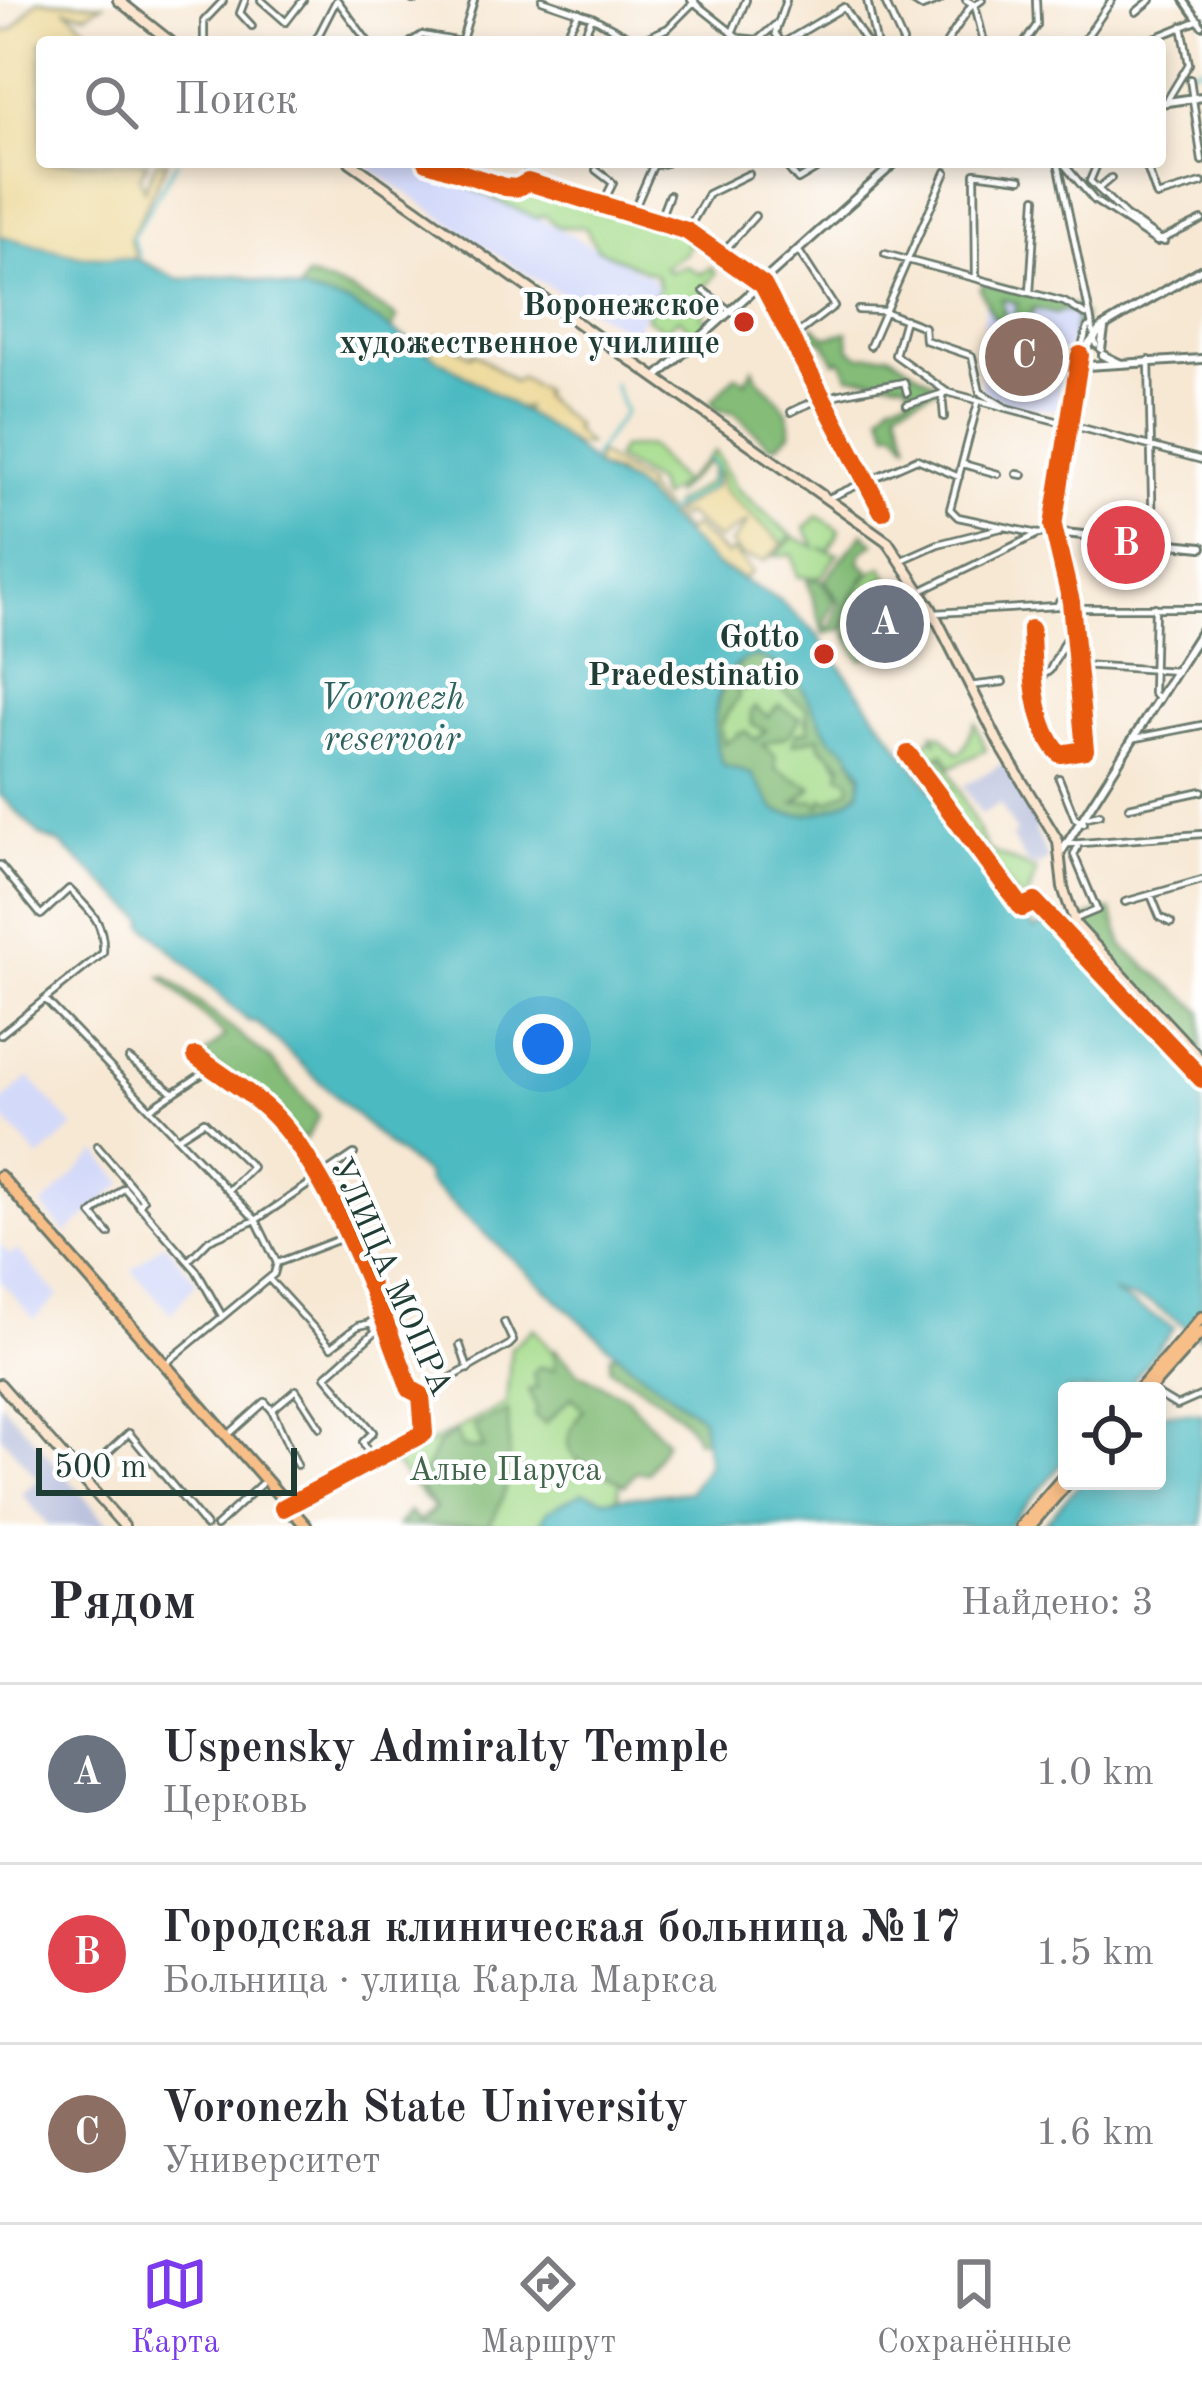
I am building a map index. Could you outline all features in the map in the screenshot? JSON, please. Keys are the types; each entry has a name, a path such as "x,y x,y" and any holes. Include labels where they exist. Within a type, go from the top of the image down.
{"main road":[{"path":"118,0 163,36"},
{"path":"359,168 879,533 921,591 969,686 1070,847 1064,888 1073,920 1202,1061"},
{"path":"0,1176 303,1526"},
{"path":"0,1185 261,1484 289,1510"},
{"path":"1158,1382 1202,1317"},
{"path":"1147,1382 1202,1330"},
{"path":"0,1384 124,1526"},
{"path":"1026,1526 1058,1489"}],"street":[{"path":"245,0 240,13 252,26"},
{"path":"262,0 286,22 303,0"},
{"path":"318,36 337,0 364,36"},
{"path":"465,36 474,0"},
{"path":"542,0 592,17 626,36"},
{"path":"732,33 746,0"},
{"path":"762,36 776,24 786,0"},
{"path":"867,0 875,36"},
{"path":"884,0 900,36"},
{"path":"911,0 922,7 940,0"},
{"path":"951,36 971,3 982,0"},
{"path":"1029,36 1037,25 1036,0"},
{"path":"1087,36 1112,0"},
{"path":"1136,11 1151,0"},
{"path":"1158,36 1200,23 1184,0"},
{"path":"205,36 204,21 223,1"},
{"path":"650,36 668,28 694,1 732,33 743,36"},
{"path":"971,3 982,36"},
{"path":"794,36 847,7 863,36"},
{"path":"562,36 579,12"},
{"path":"589,36 592,17"},
{"path":"1100,18 1101,30"},
{"path":"776,24 781,36"},
{"path":"1166,97 1189,64 1182,26"},
{"path":"1190,79 1197,98 1202,161"},
{"path":"1166,103 1197,98"},
{"path":"446,168 505,187 518,188 528,182 604,201 687,231 763,285 882,511"},
{"path":"527,168 528,182"},
{"path":"633,212 652,168"},
{"path":"789,168 798,180 819,168"},
{"path":"658,376 890,168"},
{"path":"1061,168 1088,327 1097,346 1118,364 1150,362"},
{"path":"1066,168 1112,215 1161,242"},
{"path":"1095,168 1089,173 1098,189 1161,242"},
{"path":"1147,168 1157,196 1202,183"},
{"path":"596,170 613,183 604,201"},
{"path":"870,346 946,172"},
{"path":"976,278 975,173 1022,179"},
{"path":"687,231 708,194 749,174"},
{"path":"1098,189 1111,178"},
{"path":"659,221 669,195"},
{"path":"1030,293 1036,198"},
{"path":"722,254 755,216"},
{"path":"1161,242 1202,220"},
{"path":"793,338 834,305 800,253"},
{"path":"885,254 1078,306 1086,315"},
{"path":"1091,367 1100,330 1202,269"},
{"path":"704,291 733,313"},
{"path":"858,310 884,311 924,327 925,340 976,361 980,392 1010,411"},
{"path":"905,319 895,356 944,393 1202,460"},
{"path":"1080,352 1097,346 1108,323"},
{"path":"1088,327 1100,330"},
{"path":"934,614 1057,606 1064,593 1054,532 1064,430 1070,424 1088,327"},
{"path":"1080,352 1091,367"},
{"path":"1080,375 1091,367 1202,357"},
{"path":"1150,362 1153,542"},
{"path":"791,412 821,396 904,382 907,393"},
{"path":"907,405 944,393"},
{"path":"944,393 944,417"},
{"path":"978,404 950,509 958,517 1038,534"},
{"path":"831,497 917,459 959,477"},
{"path":"963,464 998,474"},
{"path":"902,560 938,544 1007,526"},
{"path":"921,591 1038,534 1202,547"},
{"path":"1031,629 1041,715 1053,747 1064,754 1085,750 1078,665 1060,569"},
{"path":"1155,607 1153,693 1160,699"},
{"path":"1070,608 1202,608"},
{"path":"1037,680 1050,670 1070,628"},
{"path":"1070,847 1202,630"},
{"path":"1078,665 1177,671"},
{"path":"969,686 1003,682"},
{"path":"1136,738 1202,725"},
{"path":"1059,778 1075,818 1086,820 1100,814"},
{"path":"1130,807 1202,791"},
{"path":"1070,847 1202,834"},
{"path":"1070,847 1096,910 1073,920"},
{"path":"0,865 41,915 69,889 99,919 103,953 0,1035"},
{"path":"1125,902 1202,880"},
{"path":"1151,895 1161,918 1171,923"},
{"path":"46,1000 256,1220 278,1263"},
{"name":"УЛИЦА МОПРА","path":"196,1056 274,1115 320,1179 410,1389 421,1395 426,1427 371,1459"},
{"path":"129,1059 174,1093"},
{"path":"151,1108 211,1067"},
{"path":"179,1137 204,1121 252,1167 228,1190"},
{"path":"97,1146 188,1263 221,1314"},
{"path":"188,1263 209,1240 256,1220 354,1154"},
{"path":"109,1234 92,1214 121,1188 141,1203"},
{"path":"165,1364 268,1277 278,1263 348,1236"},
{"path":"268,1277 331,1347 370,1322 380,1321"},
{"path":"289,1510 371,1459 363,1442 374,1432 326,1376 376,1331 370,1322"},
{"path":"421,1395 514,1341 504,1322"},
{"path":"460,1345 468,1369"},
{"path":"272,1410 296,1390 320,1427"},
{"path":"1166,1399 1177,1406 1202,1395"},
{"path":"227,1436 265,1402 297,1465"},
{"path":"81,1477 129,1433 206,1526"},
{"path":"216,1526 261,1484"}],"shaded area":[{"path":"370,168 423,168 510,204 652,277 657,288 634,334 521,271"},
{"path":"985,290 1077,314 1056,410 1000,403 981,389"},
{"path":"1007,761 1043,825 1035,830 1048,860 1037,866 1028,864 1011,837 1017,833 1000,804 981,814 963,786"},
{"path":"29,1077 74,1127 39,1158 0,1114 0,1103"},
{"path":"97,1152 124,1183 66,1233 42,1206"},
{"path":"164,1242 197,1282 171,1314 132,1270"},
{"path":"0,1244 10,1255 17,1250 59,1296 34,1319 0,1281"},
{"path":"0,1401 110,1526 49,1526 22,1494 38,1479 0,1435"}],"green space":[{"path":"458,182 511,196 531,185 599,205 606,215 621,210 691,236 686,253 664,267 670,272 686,266 701,274 711,267 716,274 701,292 712,301 702,314 708,324 696,336 679,318 666,330 646,318 659,287 656,275 597,249 585,227 558,227 545,215 536,218"},
{"path":"307,276 350,290 397,317 391,332 347,306 299,291"},
{"path":"984,283 1077,307 1084,315 1082,338 1073,336 1077,314 1064,310 1055,314 1033,308 1030,321 1013,319 1017,303 1002,299 1006,321 994,318 980,289"},
{"path":"813,326 827,337 847,332 850,349 859,356 889,354 940,387 897,407 909,444 895,429 889,432 881,413 891,401 909,396 907,382 849,376 824,342 812,337"},
{"path":"753,368 790,421 790,433 777,445 769,445 734,412 717,410 711,402 736,375 746,381"},
{"path":"649,446 682,483 715,451 736,488 792,536 783,544 723,490 719,470 716,486 673,512 673,504 709,482 713,467 708,461 672,496 681,483 661,498 656,483 615,458 621,448"},
{"path":"818,516 840,530 829,550 820,548 838,554 821,577 798,577 792,554 774,556 794,537 815,547 805,528"},
{"path":"863,533 874,543 861,553 860,563 869,570 848,604 843,629 824,634 807,580 821,580 835,601 824,627 832,627 839,602 825,580"},
{"path":"883,567 903,609 887,601 881,577 879,603 863,621 868,637 880,645 881,654 861,659 847,636 877,646 847,633 849,613 862,584"},
{"path":"747,657 771,659 793,671 830,733 848,750 864,783 857,793 825,811 788,814 776,811 743,770 724,766 714,722 721,694","holes":["768,674 773,680 787,678 779,688 807,709 809,731 796,733 793,744 819,737 820,746 842,764 839,775 850,780 850,789 829,801 823,798 820,806 815,800 795,803 812,787 776,770 775,755 762,745 788,736 800,719 779,705 768,717 755,707 751,710 752,725 766,730 756,740 745,731 724,743 720,724 739,697 737,690 764,687"]},
{"path":"768,673 788,677 781,689 808,709 805,720 810,731 792,742 819,737 851,783 850,790 820,807 795,803 811,790 776,770 770,751 761,745 790,732 800,717 764,716 766,730 756,741 738,733 736,740 724,743 718,733 737,690 753,687"},
{"path":"975,723 986,750 951,767 943,753 931,760 943,757 988,850 1036,871 1025,906 949,807 941,793 952,791 942,781 942,767 934,765 937,773 931,775 930,759 922,758 921,749 931,737 938,743 933,733 962,752"},
{"path":"1111,911 1124,948 1202,1011 1202,1054 1085,929 1084,919"},
{"path":"166,976 270,1059 319,1116 306,1139 295,1135 272,1105 203,1056 225,1036 161,977"},
{"name":"Алые Паруса","path":"534,1328 585,1395 622,1467 618,1497 547,1511 539,1526 397,1526 409,1511 419,1521 433,1508 393,1462 506,1404 511,1348"},
{"path":"555,1349 579,1373 626,1397 666,1441 648,1473 636,1472 625,1485 570,1452 572,1428 583,1410 572,1397 545,1424 534,1416 537,1409 528,1390 537,1388 533,1374 538,1367 555,1369"},
{"path":"617,1354 702,1418 707,1442 696,1440 672,1410 610,1369 610,1355"},
{"path":"508,1411 505,1486 488,1526 400,1526 409,1514 420,1524 436,1508 419,1486 437,1445 456,1432 462,1448 484,1448 474,1426"}],"sand":[{"path":"38,0 103,4 86,14 67,10 96,36 36,36 36,168 145,168 140,177 144,190 153,168 164,168 130,240 137,259 79,256 0,236 0,33 13,29"},
{"path":"438,335 471,356 474,352 515,382 519,377 543,391 541,396 576,425 573,429 588,444 576,446 525,414 526,407 516,408 426,355"},
{"path":"598,453 647,485 645,489 686,532 693,526 727,555 733,551 752,572 744,579 714,564 618,475 595,466"},
{"path":"718,470 723,490 783,544 765,561 743,557 731,544 749,521 718,540 684,513 680,518 673,512 715,486"}],"water":[{"name":"Voronezh reservoir","path":"0,236 79,256 137,259 179,279 238,275 350,304 556,432 602,471 631,483 717,566 779,600 814,631 1035,930 1050,920 1202,1080 1202,1338 1150,1303 1112,1292 1174,1328 1132,1382 1058,1382 1058,1468 1008,1526 539,1526 547,1511 583,1492 605,1499 689,1492 708,1465 702,1418 617,1354 427,1181 427,1175 256,1022 248,1021 144,925 145,920 59,843 41,836 0,795","holes":["756,656 793,671 830,738 848,750 862,773 859,792 830,809 809,814 776,811 752,774 724,766 715,719 722,686 741,662"]},
{"path":"1166,1413 1202,1413 1202,1526 1042,1526 1074,1490 1166,1490"}],"waterway":[{"path":"1187,71 1202,66"},
{"path":"139,255 132,238 173,168"},
{"path":"591,460 625,412 614,384"},
{"path":"662,515 712,486 716,466 709,459"}],"cycle path":[{"path":"446,168 505,187 528,182 687,231 763,285 882,511"},
{"path":"1031,629 1036,695 1044,728 1060,754 1085,750 1071,602 1053,526 1080,355"},
{"path":"908,754 1022,908 1035,902 1202,1079"},
{"path":"196,1056 258,1101 297,1144 354,1246 410,1389 421,1395 424,1433 283,1508"}],"place":[{"name":"Воронежское художественное училище","path":"744,322"},
{"name":"Voronezh State University","path":"1024,357"},
{"name":"Городская клиническая больница №17","path":"1126,545"},
{"name":"Uspensky Admiralty Temple","path":"885,624"},
{"name":"Gotto Praedestinatio","path":"824,654"}]}
